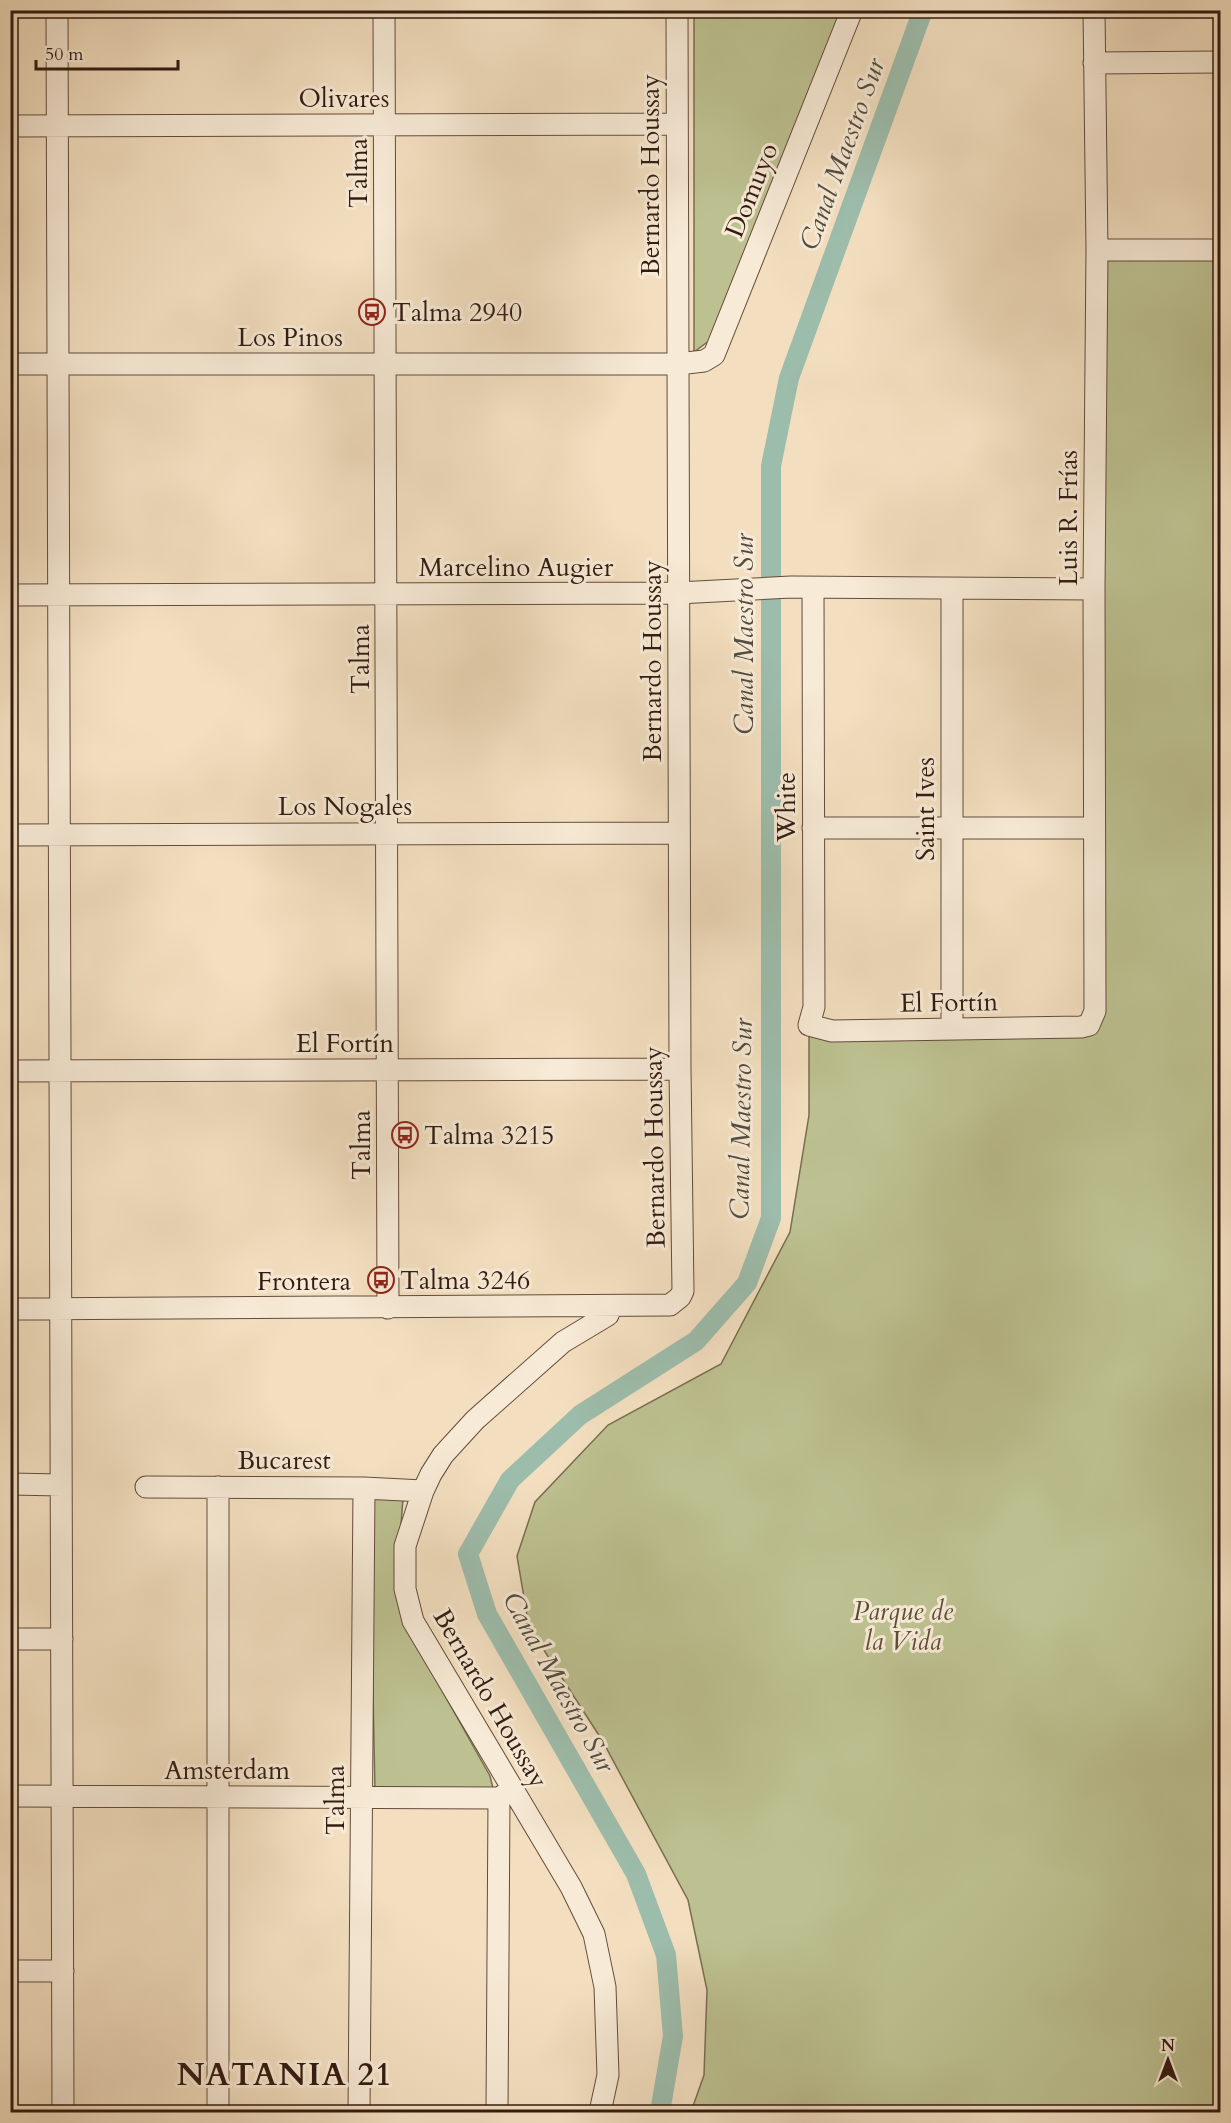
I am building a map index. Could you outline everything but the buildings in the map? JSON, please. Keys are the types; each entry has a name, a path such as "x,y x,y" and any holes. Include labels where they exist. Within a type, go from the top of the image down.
{"street":[{"path":"57,10 63,2112"},
{"name":"Talma","path":"384,10 388,1308"},
{"name":"Bernardo Houssay","path":"670,1305 680,1297 683,1291 680,1069 677,10"},
{"name":"Domuyo","path":"678,364 704,361 714,355 852,10"},
{"name":"Luis R. Frías","path":"1089,1025 1095,1011 1094,589 1097,250 1094,10"},
{"path":"1094,63 1221,62"},
{"name":"Olivares","path":"10,126 677,124"},
{"path":"1097,250 1221,250"},
{"name":"Los Pinos","path":"10,364 678,364"},
{"name":"Marcelino Augier","path":"10,595 678,593 791,587 813,589 1094,589"},
{"name":"White","path":"809,1025 814,1006 813,589"},
{"name":"Saint Ives","path":"952,589 952,1029"},
{"path":"813,828 1094,828"},
{"name":"Los Nogales","path":"10,835 679,833"},
{"name":"El Fortín","path":"809,1025 832,1031 1081,1028 1089,1025"},
{"name":"El Fortín","path":"10,1071 680,1069"},
{"name":"Frontera","path":"10,1309 670,1305"},
{"name":"Bernardo Houssay","path":"600,2112 608,2075 605,1987 594,1934 571,1887 506,1793 413,1621 408,1605 404,1568 405,1546 423,1491 443,1455 475,1420 563,1342 608,1315 611,1306"},
{"path":"10,1484 61,1485"},
{"name":"Bucarest","path":"146,1486 364,1488 423,1491"},
{"path":"218,1486 218,2112"},
{"name":"Talma","path":"359,2112 364,1488"},
{"path":"10,1638 62,1638"},
{"path":"497,2112 506,1793"},
{"name":"Amsterdam","path":"10,1796 362,1797 506,1793"},
{"path":"10,1971 63,1971"}],"green space":[{"path":"694,11 841,11 710,340 694,352"},
{"name":"Parque de la Vida","path":"1097,250 1220,250 1220,2112 691,2112 704,2075 707,1990 688,1900 602,1740 529,1627 517,1556 535,1502 608,1425 721,1364 790,1232 809,1115 809,1025 1089,1025"},
{"path":"403,1498 401,1525 407,1628 490,1776 493,1788 375,1791 369,1499"}],"waterway":[{"name":"Canal Maestro Sur","path":"660,2112 673,2036 666,1955 636,1874 487,1614 468,1554 510,1480 580,1415 696,1341 747,1283 771,1218 771,466 789,378 923,10"}],"place":[{"name":"Talma 2940","path":"372,312"},
{"name":"Talma 3215","path":"405,1135"},
{"name":"Talma 3246","path":"381,1280"}],"district":[{"name":"NATANIA 21","path":"285,2074"}]}
